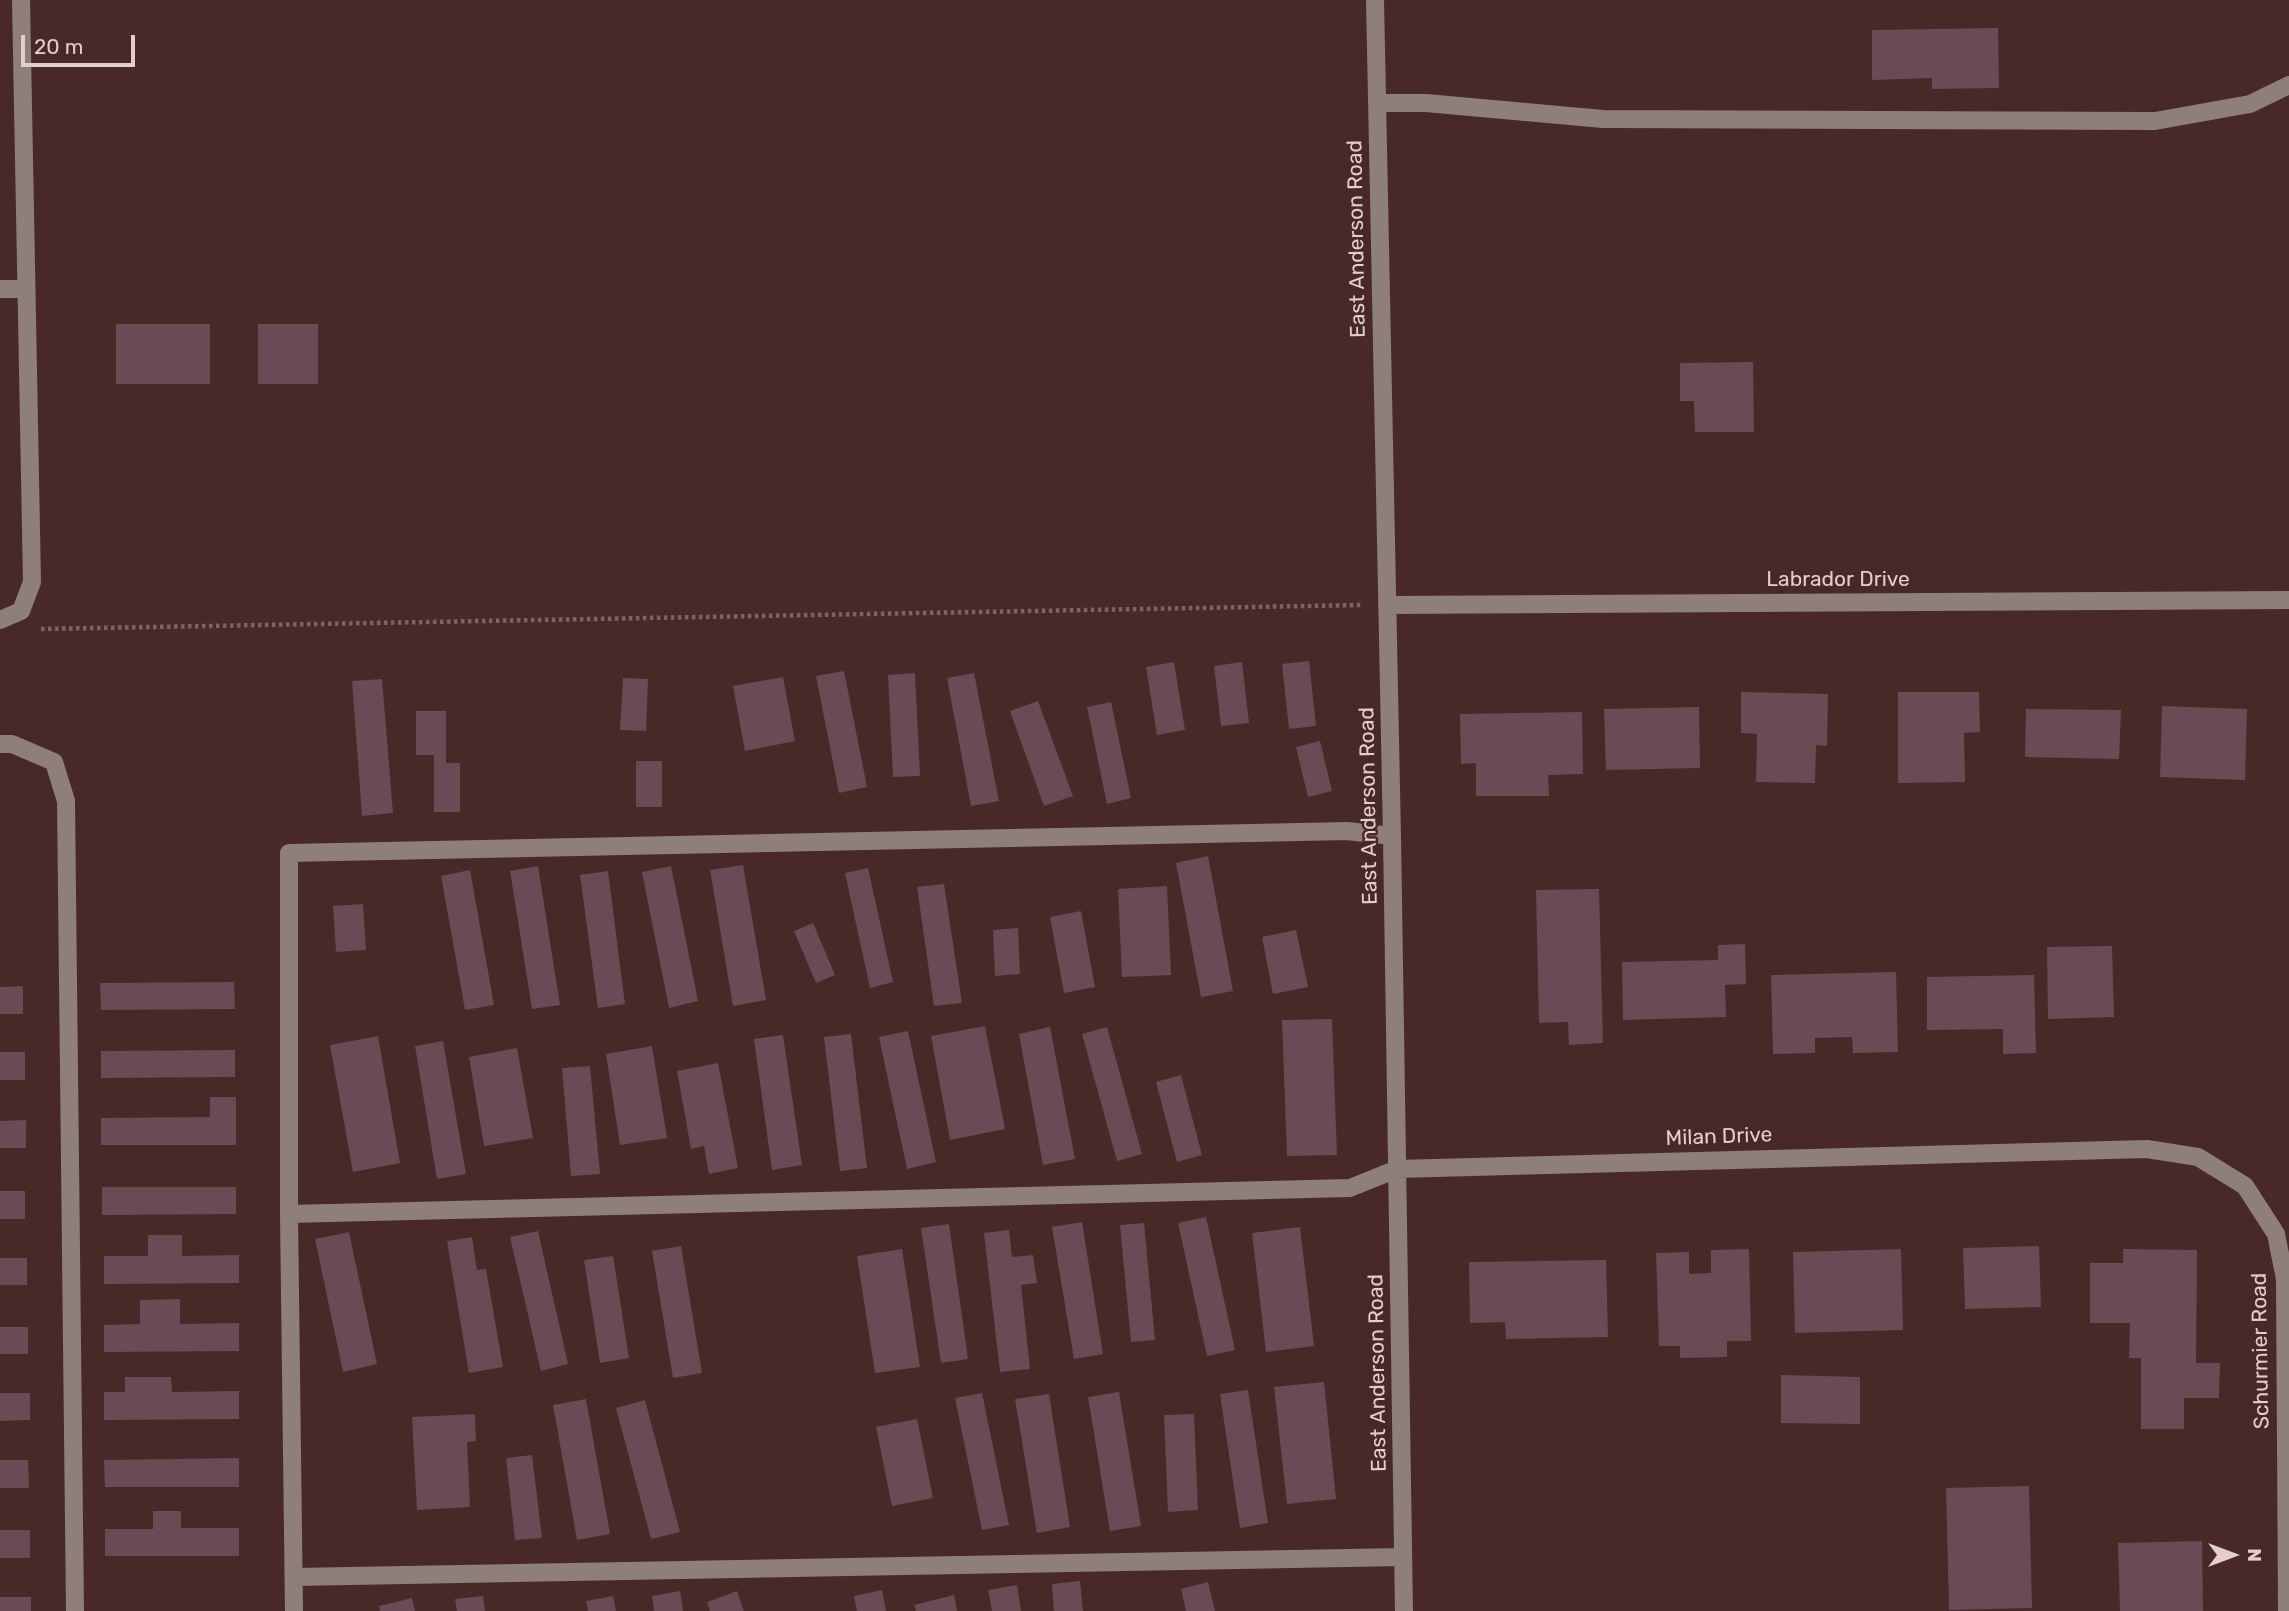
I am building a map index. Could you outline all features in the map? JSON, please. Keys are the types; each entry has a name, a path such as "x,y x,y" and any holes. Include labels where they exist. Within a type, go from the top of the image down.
{"street":[{"path":"0,620 21,611 32,582 21,0"},
{"name":"East Anderson Road","path":"1375,0 1404,1611"},
{"path":"1377,103 1426,103 1603,119 2155,121 2250,104 2289,85"},
{"path":"0,289 25,289"},
{"name":"Labrador Drive","path":"1387,605 2289,600"},
{"path":"0,744 12,744 54,762 66,801 75,1611"},
{"path":"294,1611 289,1214 289,853 1333,831 1392,836"},
{"name":"Schurmier Road","path":"2041,1151 2147,1149 2198,1157 2245,1186 2276,1234 2285,1279 2287,1611"},
{"name":"Milan Drive","path":"1397,1168 2041,1151"},
{"path":"289,1214 1350,1188 1397,1168"},
{"path":"294,1577 1403,1557"}],"path":[{"path":"27,629 1387,605"}],"building":[{"path":"1998,28 1999,88 1932,89 1932,78 1872,80 1872,30"},
{"path":"116,324 210,324 210,384 116,384"},
{"path":"258,324 318,324 318,384 258,384"},
{"path":"1753,362 1754,432 1695,432 1694,401 1680,401 1680,363"},
{"path":"1309,661 1316,726 1289,729 1282,664"},
{"path":"1174,662 1185,730 1157,735 1146,667"},
{"path":"1242,662 1249,723 1221,726 1214,666"},
{"path":"844,671 867,787 839,793 816,676"},
{"path":"915,673 920,776 893,777 888,675"},
{"path":"974,673 999,801 971,806 947,678"},
{"path":"783,677 795,741 745,751 733,686"},
{"path":"623,678 648,679 646,731 620,730"},
{"path":"382,679 393,813 362,816 352,681"},
{"path":"1741,692 1828,694 1827,746 1816,745 1815,783 1756,782 1757,734 1741,733"},
{"path":"1898,692 1979,692 1980,732 1964,733 1965,782 1898,783"},
{"path":"1038,701 1073,796 1044,806 1010,711"},
{"path":"1111,702 1131,798 1107,804 1087,707"},
{"path":"2162,706 2247,709 2245,780 2160,777"},
{"path":"1699,707 1700,768 1606,770 1604,709"},
{"path":"2026,709 2121,710 2119,759 2025,757"},
{"path":"416,711 446,711 446,763 460,763 460,812 434,812 434,755 416,755"},
{"path":"1582,712 1583,774 1548,775 1549,796 1476,796 1476,763 1461,764 1460,714"},
{"path":"1320,741 1332,791 1308,797 1296,747"},
{"path":"636,761 662,761 662,807 636,807"},
{"path":"1208,856 1233,991 1201,997 1176,863"},
{"path":"743,865 766,1000 733,1006 710,870"},
{"path":"538,866 560,1005 532,1009 510,871"},
{"path":"671,866 698,1001 669,1008 642,872"},
{"path":"868,868 893,982 870,988 845,873"},
{"path":"470,870 494,1005 465,1010 441,876"},
{"path":"608,871 625,1004 598,1008 580,875"},
{"path":"944,884 962,1003 934,1006 917,887"},
{"path":"1167,886 1171,975 1122,977 1118,889"},
{"path":"1599,889 1603,1043 1569,1045 1568,1022 1539,1023 1536,890"},
{"path":"363,904 366,950 336,952 333,906"},
{"path":"1081,911 1095,987 1064,993 1050,917"},
{"path":"813,923 835,975 816,983 794,931"},
{"path":"1018,928 1020,974 995,976 993,930"},
{"path":"1296,930 1308,987 1273,994 1262,937"},
{"path":"1745,944 1746,984 1725,985 1726,1017 1623,1020 1622,962 1718,960 1718,945"},
{"path":"2112,946 2114,1017 2048,1019 2047,947"},
{"path":"1896,972 1898,1052 1853,1053 1852,1037 1815,1038 1815,1053 1773,1054 1771,975"},
{"path":"2034,975 2036,1053 2003,1054 2003,1029 1927,1030 1927,977"},
{"path":"234,982 235,1009 101,1010 100,983"},
{"path":"23,986 23,1014 0,1014 0,987"},
{"path":"1332,1019 1337,1155 1287,1156 1282,1020"},
{"path":"985,1026 1005,1129 950,1140 931,1036"},
{"path":"1050,1027 1075,1159 1043,1165 1019,1034"},
{"path":"1107,1027 1142,1154 1117,1161 1082,1034"},
{"path":"908,1031 936,1162 907,1169 879,1037"},
{"path":"851,1034 867,1168 840,1171 824,1037"},
{"path":"783,1035 802,1165 772,1170 754,1039"},
{"path":"378,1036 400,1163 353,1172 330,1045"},
{"path":"443,1041 466,1174 437,1179 415,1046"},
{"path":"652,1046 667,1138 620,1145 606,1054"},
{"path":"517,1048 533,1138 484,1146 469,1057"},
{"path":"235,1050 235,1077 101,1078 101,1051"},
{"path":"0,1052 25,1052 25,1080 0,1080"},
{"path":"718,1063 738,1168 709,1174 704,1146 691,1149 677,1071"},
{"path":"590,1066 600,1174 571,1176 562,1068"},
{"path":"1181,1075 1202,1155 1177,1162 1156,1082"},
{"path":"210,1097 236,1097 236,1145 101,1145 101,1118 210,1117"},
{"path":"26,1120 26,1148 0,1148 0,1121"},
{"path":"102,1187 236,1187 236,1214 102,1215"},
{"path":"0,1191 25,1191 25,1219 0,1219"},
{"path":"1206,1217 1235,1350 1207,1356 1178,1223"},
{"path":"1082,1222 1103,1354 1074,1359 1052,1227"},
{"path":"1144,1223 1155,1340 1131,1342 1120,1225"},
{"path":"949,1224 968,1359 941,1363 921,1228"},
{"path":"1300,1227 1314,1346 1266,1352 1252,1233"},
{"path":"1009,1230 1012,1257 1033,1255 1037,1283 1021,1285 1030,1369 1000,1372 984,1233"},
{"path":"538,1231 568,1364 541,1371 510,1237"},
{"path":"349,1232 377,1364 343,1372 315,1239"},
{"path":"148,1235 182,1235 182,1256 239,1255 239,1283 104,1284 104,1256 148,1256"},
{"path":"472,1237 477,1270 486,1269 503,1367 469,1373 447,1241"},
{"path":"681,1246 702,1373 673,1378 652,1251"},
{"path":"2039,1246 2041,1307 1965,1309 1963,1248"},
{"path":"902,1249 920,1367 875,1373 857,1256"},
{"path":"1749,1249 1751,1341 1727,1341 1727,1357 1680,1358 1680,1346 1659,1346 1656,1253 1689,1252 1689,1274 1711,1273 1711,1250"},
{"path":"1901,1249 1903,1330 1795,1333 1793,1252"},
{"path":"2123,1249 2197,1250 2196,1363 2220,1363 2219,1398 2184,1398 2184,1429 2141,1429 2141,1358 2129,1358 2130,1323 2090,1323 2090,1263 2123,1263"},
{"path":"613,1256 629,1358 600,1363 584,1260"},
{"path":"0,1258 27,1258 27,1285 0,1285"},
{"path":"1606,1260 1608,1337 1506,1339 1505,1322 1470,1323 1469,1262"},
{"path":"180,1299 180,1324 239,1323 239,1351 104,1352 104,1325 140,1324 140,1300"},
{"path":"0,1327 28,1327 28,1354 0,1354"},
{"path":"1781,1375 1860,1377 1860,1424 1781,1423"},
{"path":"125,1377 171,1377 172,1392 239,1391 239,1419 104,1420 104,1392 125,1392"},
{"path":"1324,1382 1336,1499 1287,1504 1274,1387"},
{"path":"1248,1390 1268,1523 1240,1528 1220,1394"},
{"path":"1119,1392 1141,1526 1110,1531 1088,1397"},
{"path":"0,1393 30,1393 30,1420 0,1421"},
{"path":"982,1393 1009,1525 982,1530 955,1398"},
{"path":"1049,1394 1070,1527 1037,1533 1015,1399"},
{"path":"586,1399 610,1534 577,1540 553,1405"},
{"path":"645,1400 680,1532 651,1539 616,1408"},
{"path":"475,1414 476,1441 467,1442 470,1507 417,1510 412,1417"},
{"path":"1194,1414 1198,1510 1168,1512 1164,1415"},
{"path":"917,1419 933,1498 892,1506 876,1427"},
{"path":"532,1455 542,1538 515,1540 506,1458"},
{"path":"239,1458 239,1487 105,1487 104,1460"},
{"path":"0,1460 28,1460 29,1488 0,1488"},
{"path":"2029,1486 2032,1608 1949,1610 1946,1488"},
{"path":"153,1511 181,1511 181,1528 239,1528 239,1556 105,1556 105,1529 153,1529"},
{"path":"0,1530 30,1530 30,1558 0,1558"},
{"path":"2202,1541 2203,1611 2120,1611 2118,1543"},
{"path":"1080,1581 1083,1611 1054,1611 1052,1584"},
{"path":"1208,1582 1215,1611 1186,1611 1181,1589"},
{"path":"1017,1585 1021,1611 992,1611 988,1590"},
{"path":"882,1590 886,1611 857,1611 854,1596"},
{"path":"680,1591 683,1611 654,1611 652,1596"},
{"path":"737,1591 744,1611 710,1611 707,1602"},
{"path":"954,1595 957,1611 916,1611 914,1605"},
{"path":"483,1596 485,1611 457,1611 455,1599"},
{"path":"613,1596 616,1611 588,1611 586,1601"},
{"path":"0,1597 31,1597 31,1611 0,1611"},
{"path":"412,1598 415,1611 380,1611 379,1606"}]}
